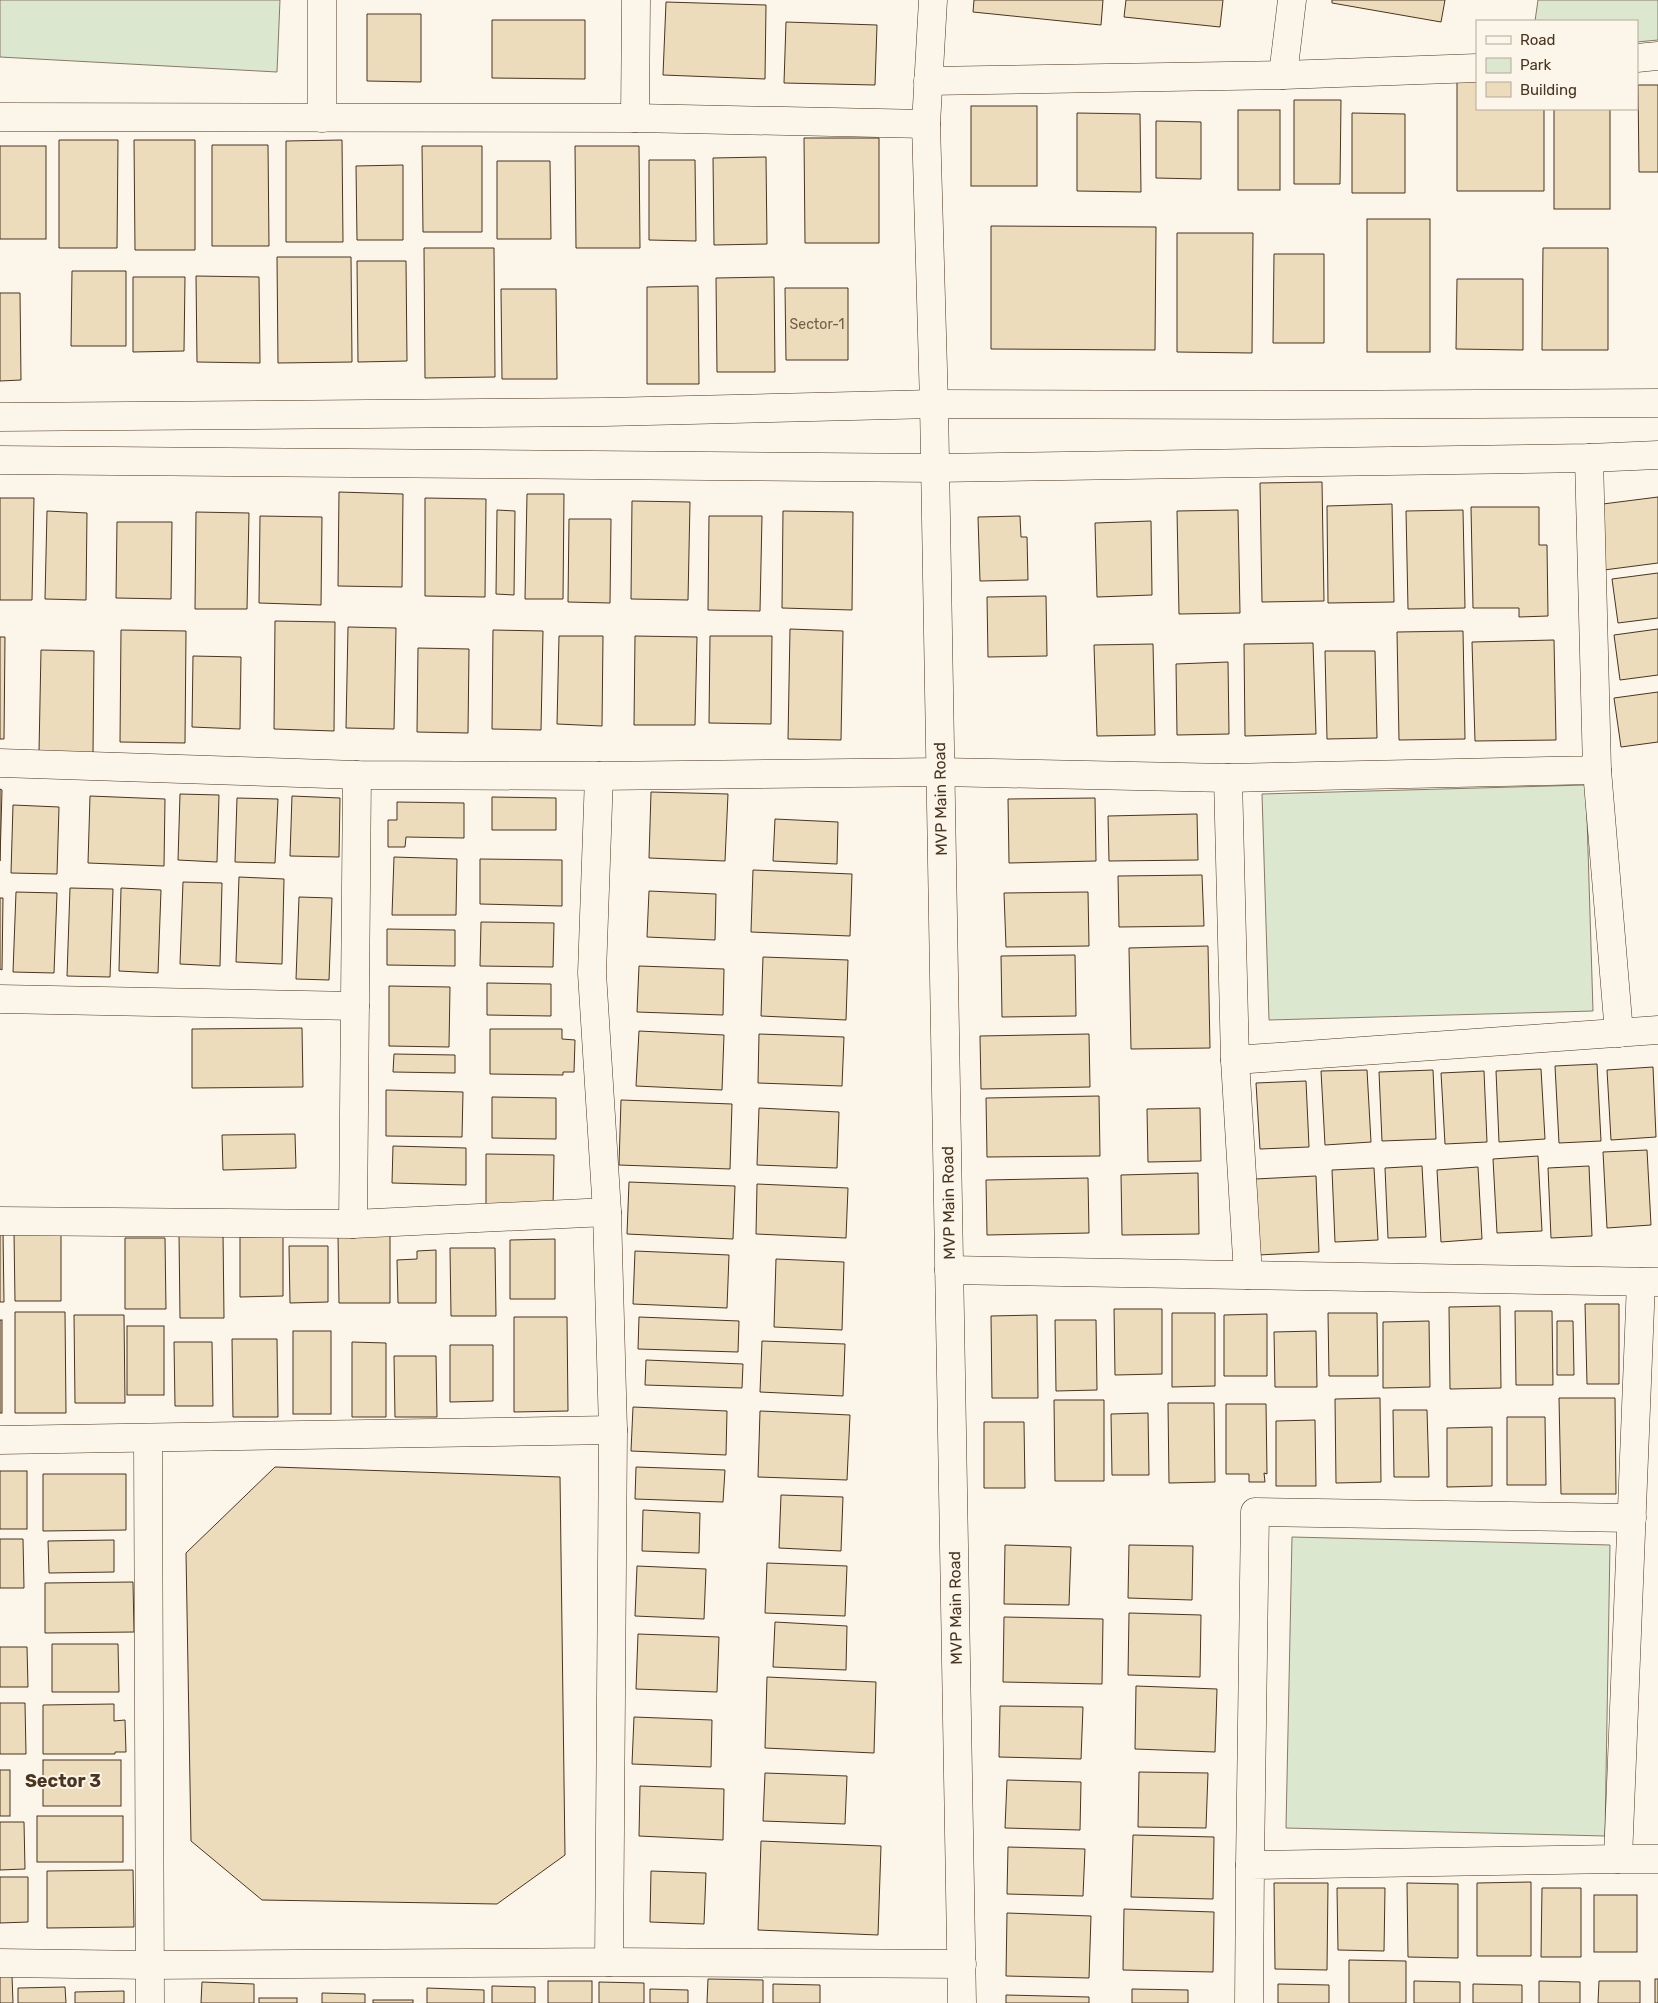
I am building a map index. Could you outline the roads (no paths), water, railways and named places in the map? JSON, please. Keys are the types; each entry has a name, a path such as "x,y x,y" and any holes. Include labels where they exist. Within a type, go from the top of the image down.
{"street":[{"path":"322,0 322,118"},
{"path":"635,118 636,0"},
{"name":"MVP Main Road","path":"933,0 926,124 934,404 962,2003"},
{"path":"1283,75 1292,0"},
{"path":"1638,58 1658,56"},
{"path":"928,82 1283,75 1476,68"},
{"path":"0,117 635,118 926,124"},
{"path":"0,417 605,412 934,404 1658,403"},
{"path":"0,460 934,468 1589,458 1658,455"},
{"path":"1589,458 1597,770 1619,1032"},
{"path":"0,763 357,775 599,776 940,772 1228,778 1597,770"},
{"path":"353,1224 357,775"},
{"path":"599,776 592,973 607,1212 613,1430 609,1962"},
{"path":"1228,778 1235,1060 1248,1275"},
{"path":"0,999 355,1006"},
{"path":"1235,1060 1658,1030"},
{"path":"0,1221 353,1224 607,1212"},
{"path":"949,1270 1650,1282 1632,1518 1618,1859"},
{"path":"0,1440 613,1430"},
{"path":"148,1439 150,2003"},
{"path":"1249,2003 1256,1512 1632,1518"},
{"path":"1250,1865 1658,1859"},
{"path":"0,1963 609,1962 962,1964"}],"district":[{"name":"Sector 3","path":"63,1781"}]}
